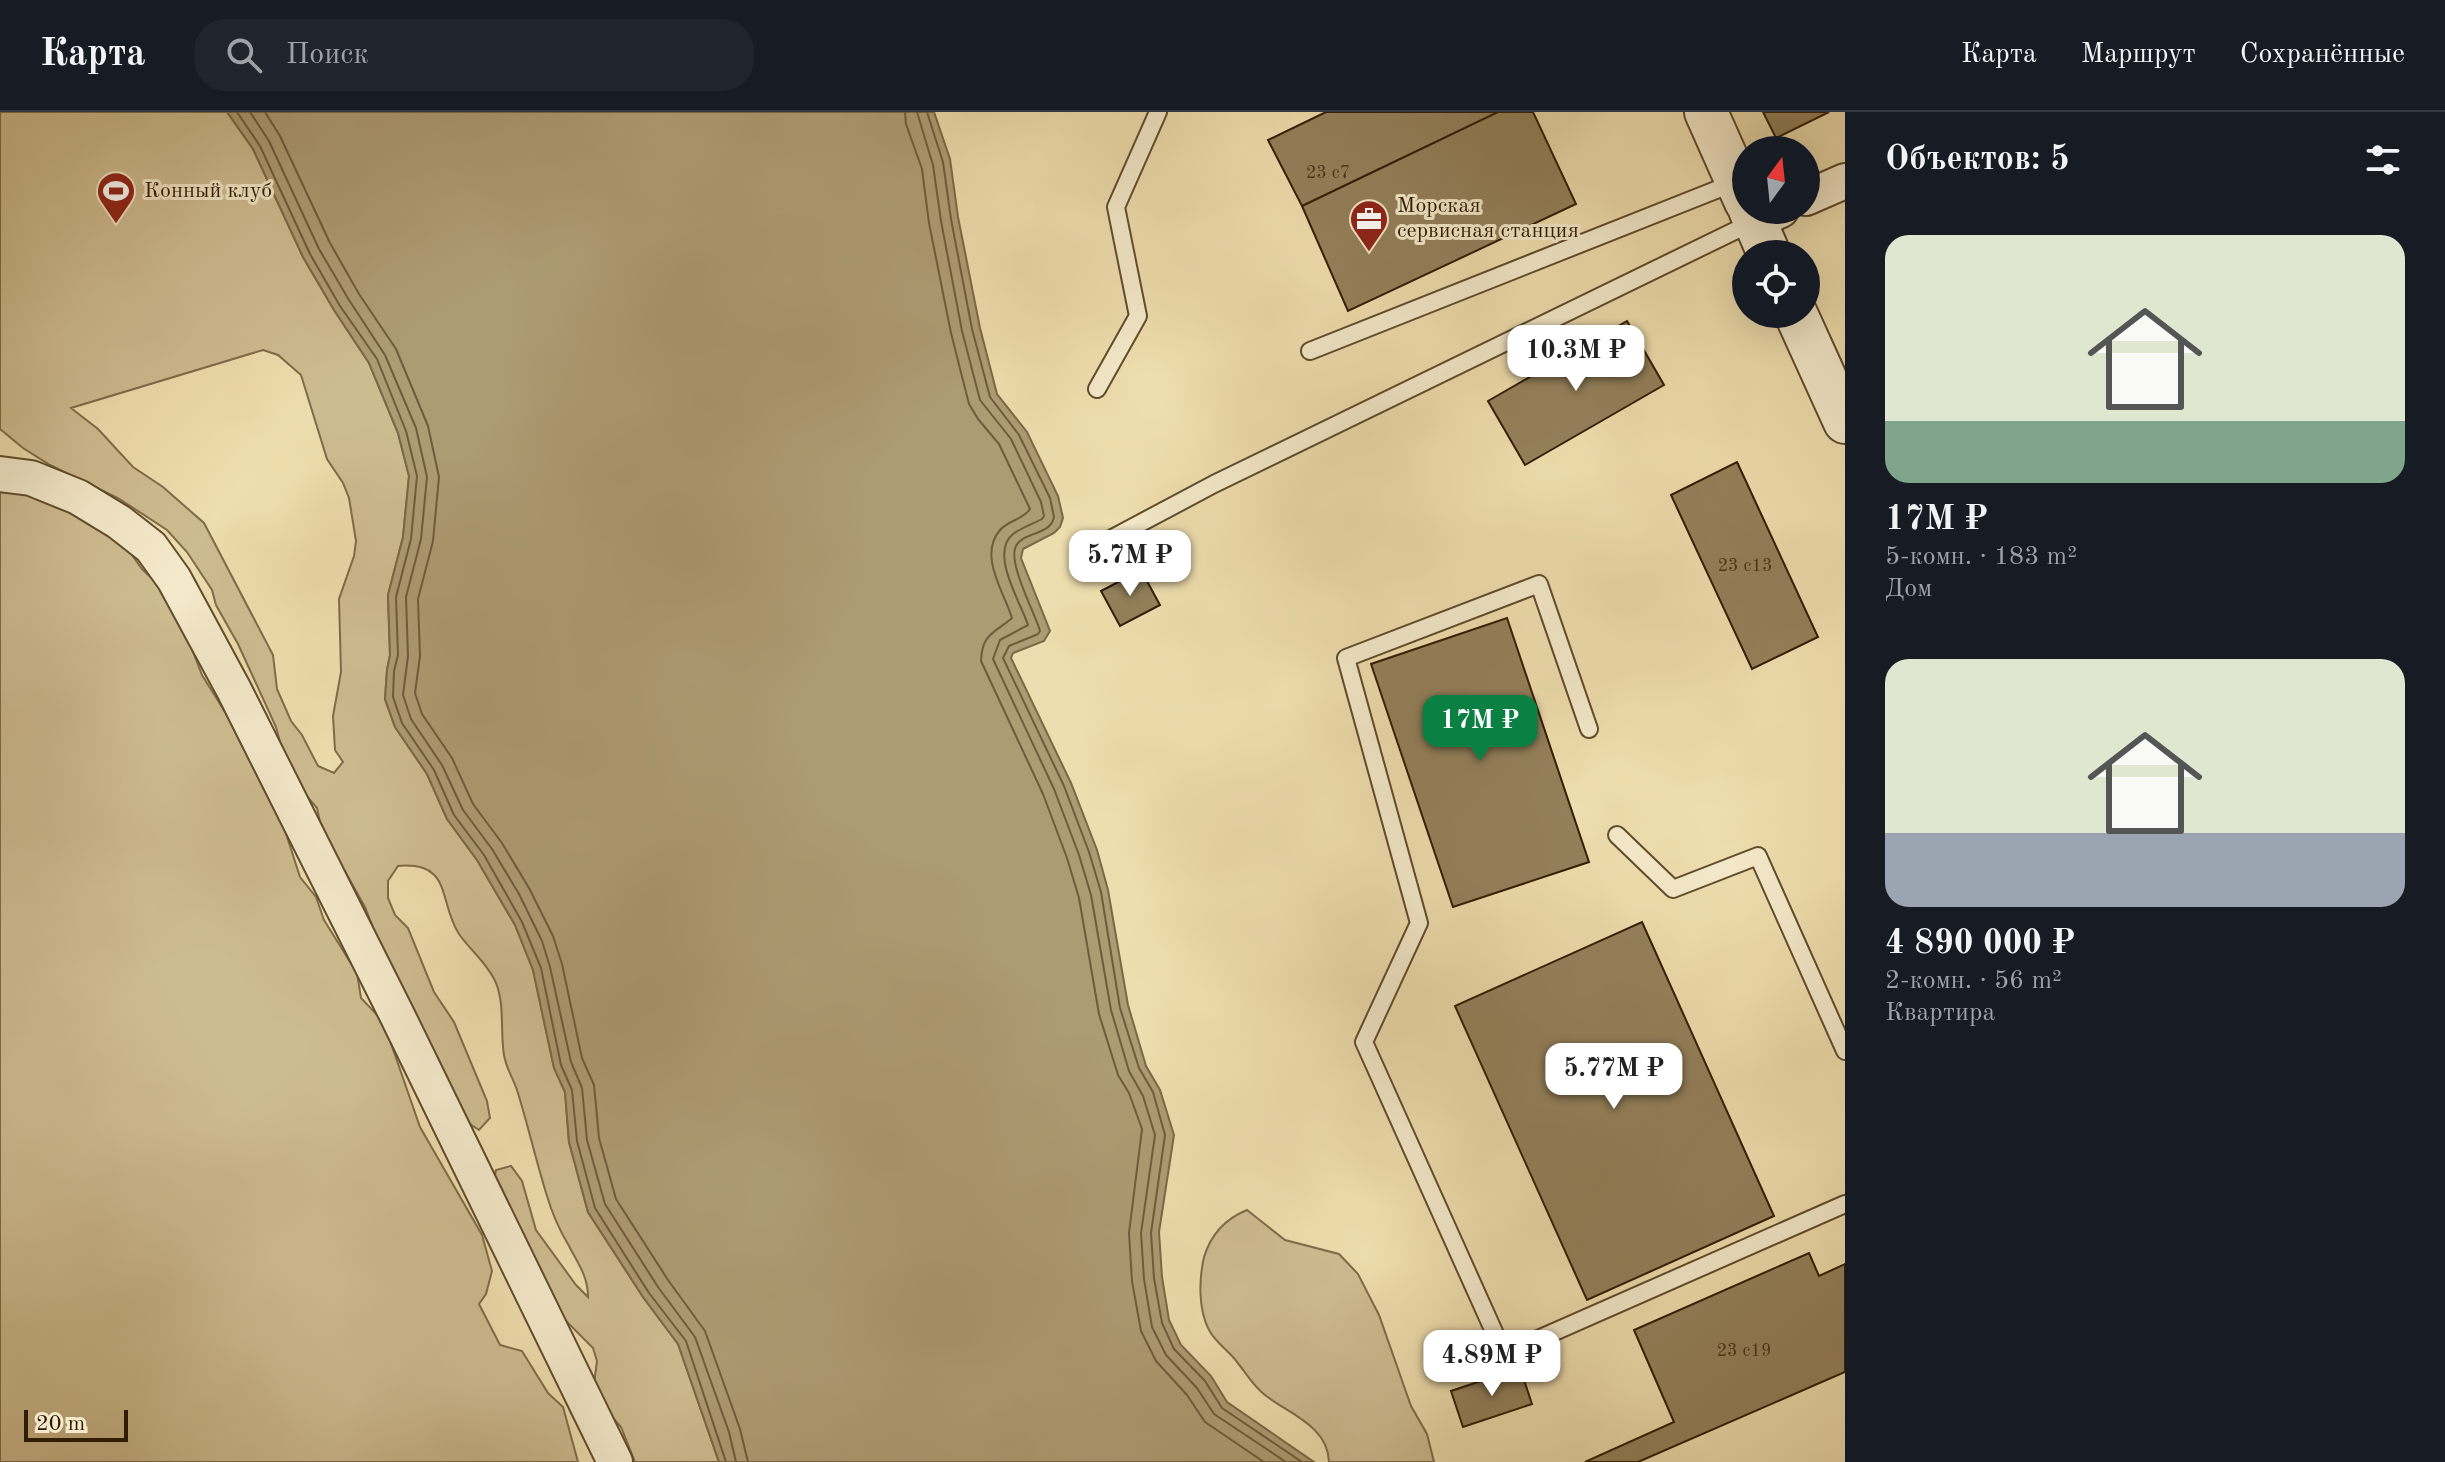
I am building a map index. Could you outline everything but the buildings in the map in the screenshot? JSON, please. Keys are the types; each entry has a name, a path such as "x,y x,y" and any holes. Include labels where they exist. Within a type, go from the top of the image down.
{"street":[{"path":"1706,112 1732,165"},
{"path":"1820,192 1845,181"},
{"path":"1803,328 1842,408"},
{"path":"0,474 31,478 78,497 119,522 151,547 174,579 234,690 390,1001 615,1462"}],"lane":[{"path":"1097,389 1138,316 1116,207 1158,112"},
{"path":"1310,351 1732,220"},
{"path":"1088,551 1214,484 1734,224"},
{"path":"1589,729 1539,584 1346,658 1419,923 1364,1042 1504,1354 1845,1204"},
{"path":"1617,835 1673,889 1758,856 1845,1051"}],"shaded area":[{"path":"0,112 227,112 253,149 303,257 369,363 398,433 409,476 403,537 388,595 390,655 385,699 395,727 427,774 447,819 477,860 515,925 533,970 554,1068 565,1092 569,1142 588,1212 643,1297 678,1344 719,1462 635,1462 621,1427 593,1391 597,1361 593,1348 562,1317 493,1186 496,1170 511,1166 522,1181 536,1230 588,1297 584,1276 549,1202 517,1090 505,1060 496,983 459,934 436,877 416,866 398,866 388,881 388,898 395,915 408,928 434,992 454,1022 487,1101 490,1118 479,1130 467,1122 381,948 365,907 335,854 317,808 297,785 276,727 238,644 216,605 212,590 187,552 167,530 118,498 50,465 0,429","holes":["263,350 278,355 301,375 327,459 349,498 356,541 339,599 341,672 333,716 335,750 343,762 334,773 318,766 291,721 277,689 273,655 204,523 163,487 133,467 98,429 71,408"]},
{"path":"0,489 19,489 65,505 127,548 142,569 160,586 186,624 202,675 235,728 281,818 300,877 316,897 324,920 357,973 361,998 380,1018 387,1032 420,1127 482,1235 492,1271 486,1294 479,1304 500,1345 522,1351 548,1393 563,1407 578,1462 0,1462"},
{"path":"1247,1210 1285,1240 1339,1254 1358,1274 1379,1315 1411,1406 1427,1434 1434,1462 1329,1462 1327,1450 1315,1430 1253,1384 1212,1334 1205,1322 1201,1303 1204,1257 1220,1228"}],"water":[{"path":"227,112 934,112 950,159 980,328 997,394 1027,432 1058,496 1063,518 1054,533 1023,549 1021,558 1050,631 1044,641 1013,653 1011,658 1071,783 1097,850 1108,890 1128,1005 1146,1066 1160,1090 1174,1135 1159,1232 1169,1320 1181,1345 1211,1376 1227,1402 1314,1462 719,1462 678,1344 643,1297 588,1212 569,1142 565,1092 554,1068 533,970 515,925 477,860 447,819 427,774 395,727 385,699 390,655 388,595 403,537 409,476 398,433 369,363 303,257 253,149"}],"place":[{"name":"Конный клуб","path":"116,225"},
{"name":"Морская сервисная станция","path":"1369,253"}]}
